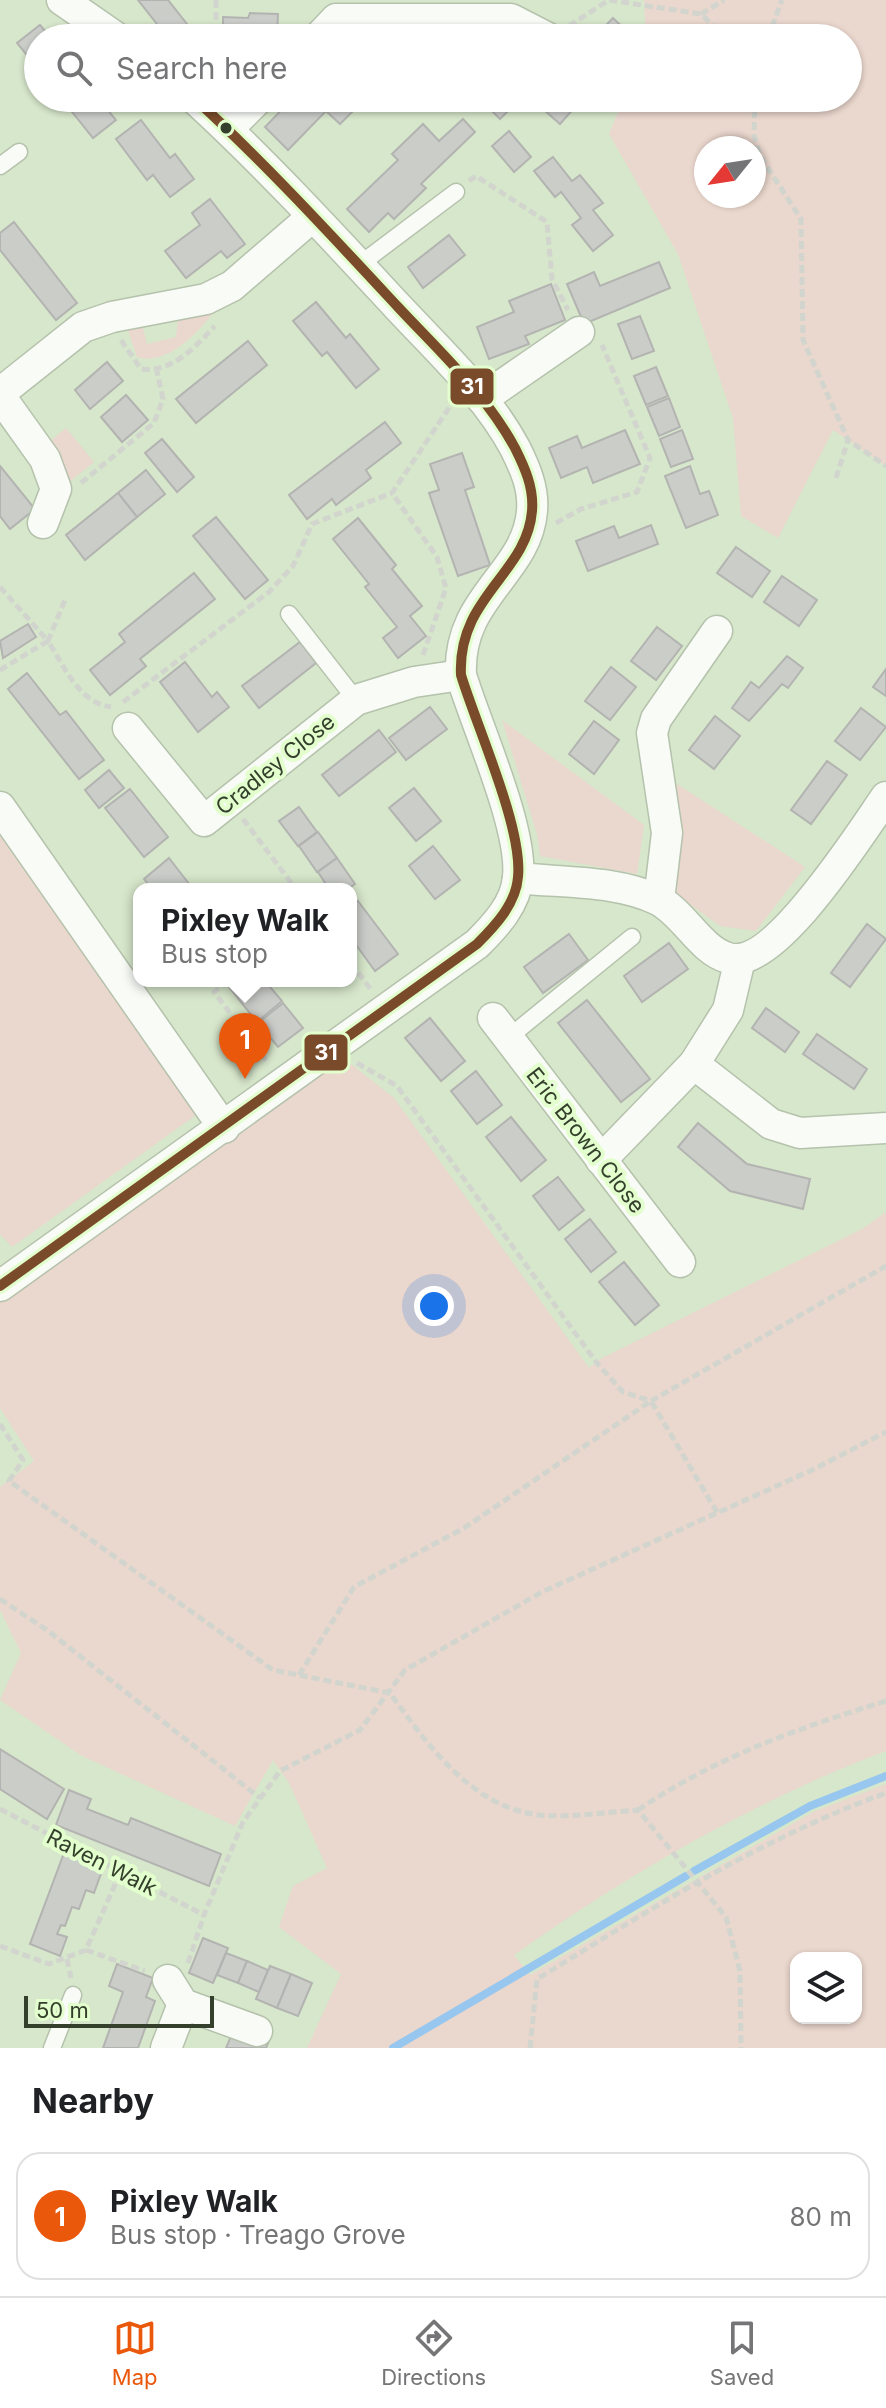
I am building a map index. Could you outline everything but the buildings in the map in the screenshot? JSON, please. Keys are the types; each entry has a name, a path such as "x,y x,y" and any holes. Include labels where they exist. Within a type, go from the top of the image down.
{"street":[{"path":"62,0 97,24"},
{"path":"329,19 511,19 526,24"},
{"path":"3,1278 224,1128 477,944 509,904 518,878 513,831 461,675 464,633 526,539 532,513 531,489 524,468 474,390 359,265 209,112"},
{"path":"228,129 245,112"},
{"path":"43,518 56,489 45,459 0,394 83,327 112,317 206,299 232,286 312,217"},
{"path":"474,390 579,332"},
{"path":"659,900 667,833 652,733 656,719 717,631"},
{"name":"Cradley Close","path":"128,728 204,821 356,700 414,682 461,675"},
{"path":"518,878 625,889 659,900 721,955 740,959 769,945 828,880 886,797"},
{"path":"0,807 224,1128"},
{"path":"601,1160 694,1064 728,1010 740,959"},
{"name":"Eric Brown Close","path":"500,1028 680,1262"},
{"path":"694,1064 771,1124 800,1133 886,1128"},
{"path":"166,2048 176,1992 257,2031"}],"lane":[{"path":"0,166 19,152"},
{"path":"359,265 456,192"},
{"path":"289,614 356,700"},
{"path":"500,1028 632,937"},
{"path":"52,2048 73,1995"}],"path":[{"path":"216,0 216,24"},
{"path":"571,24 609,0 701,14 711,24"},
{"path":"701,14 724,0"},
{"path":"773,24 782,0"},
{"path":"755,112 754,135 760,156 801,219 803,340 848,440 886,466"},
{"path":"112,317 125,350 141,369 157,371 192,350 220,321"},
{"path":"43,518 154,423 163,399 157,371"},
{"path":"0,587 48,641 83,695 99,706 116,707 269,592 293,566 312,524 392,493 474,390"},
{"path":"836,478 848,440"},
{"path":"392,493 437,557 446,588 414,682"},
{"path":"0,670 48,641 65,600"},
{"path":"229,800 291,883"},
{"path":"220,987 214,992 285,1084"},
{"path":"332,1049 397,1086 596,1362 623,1392 651,1401 718,1514"},
{"path":"299,1675 354,1587 464,1528 651,1401 886,1266"},
{"path":"0,1424 23,1460 9,1481 273,1670 390,1693 425,1740 466,1783 498,1801 538,1815 638,1810 682,1780 779,1735 886,1701"},
{"path":"86,1950 176,1992 243,1822 260,1798 280,1771 360,1730 405,1670 542,1592 718,1514 886,1432"},
{"path":"0,1599 47,1630 260,1798"},
{"path":"530,2048 537,1979 696,1882 824,1815 886,1793"},
{"name":"Raven Walk","path":"0,1809 204,1915"},
{"path":"638,1810 696,1882 716,1901 726,1917 740,1971 741,2048"},
{"path":"0,1946 49,1964 86,1950 121,1871"}],"shaded area":[{"path":"644,0 886,0 886,466 833,430 778,538 741,516 733,418 678,254 609,134 618,112 862,112 862,24 645,24"},
{"path":"219,305 194,335 172,351 149,359 137,357 127,327 142,324 147,344 176,337 178,319"},
{"path":"66,428 94,462 69,482 41,449"},
{"path":"502,720 644,825 637,874 540,856 537,834"},
{"path":"674,782 805,867 756,931 720,926 676,894 679,819"},
{"path":"0,836 196,1115 12,1247 0,1234"},
{"path":"332,1049 394,1098 589,1368 602,1358 862,1229 886,1212 886,1751 788,1792 694,1841 602,1896 514,1955 530,1975 813,1812 886,1784 886,2048 307,2048 341,1974 279,1927 293,1886 327,1868 289,1783 273,1760 235,1826 82,1756 0,1700 21,1653 0,1610 0,1487 34,1461 0,1408 0,1287"}],"waterway":[{"path":"694,1871 810,1806 886,1776"},
{"path":"393,2048 686,1876"}],"transit line":[{"name":"31","path":"0,1286 477,944 504,914 518,877 518,856 506,805 461,675 463,648 470,625 527,533 532,503 525,471 503,428 461,374 298,200 209,112"}],"place":[{"name":"Pixley Walk","path":"245,1079"}]}
